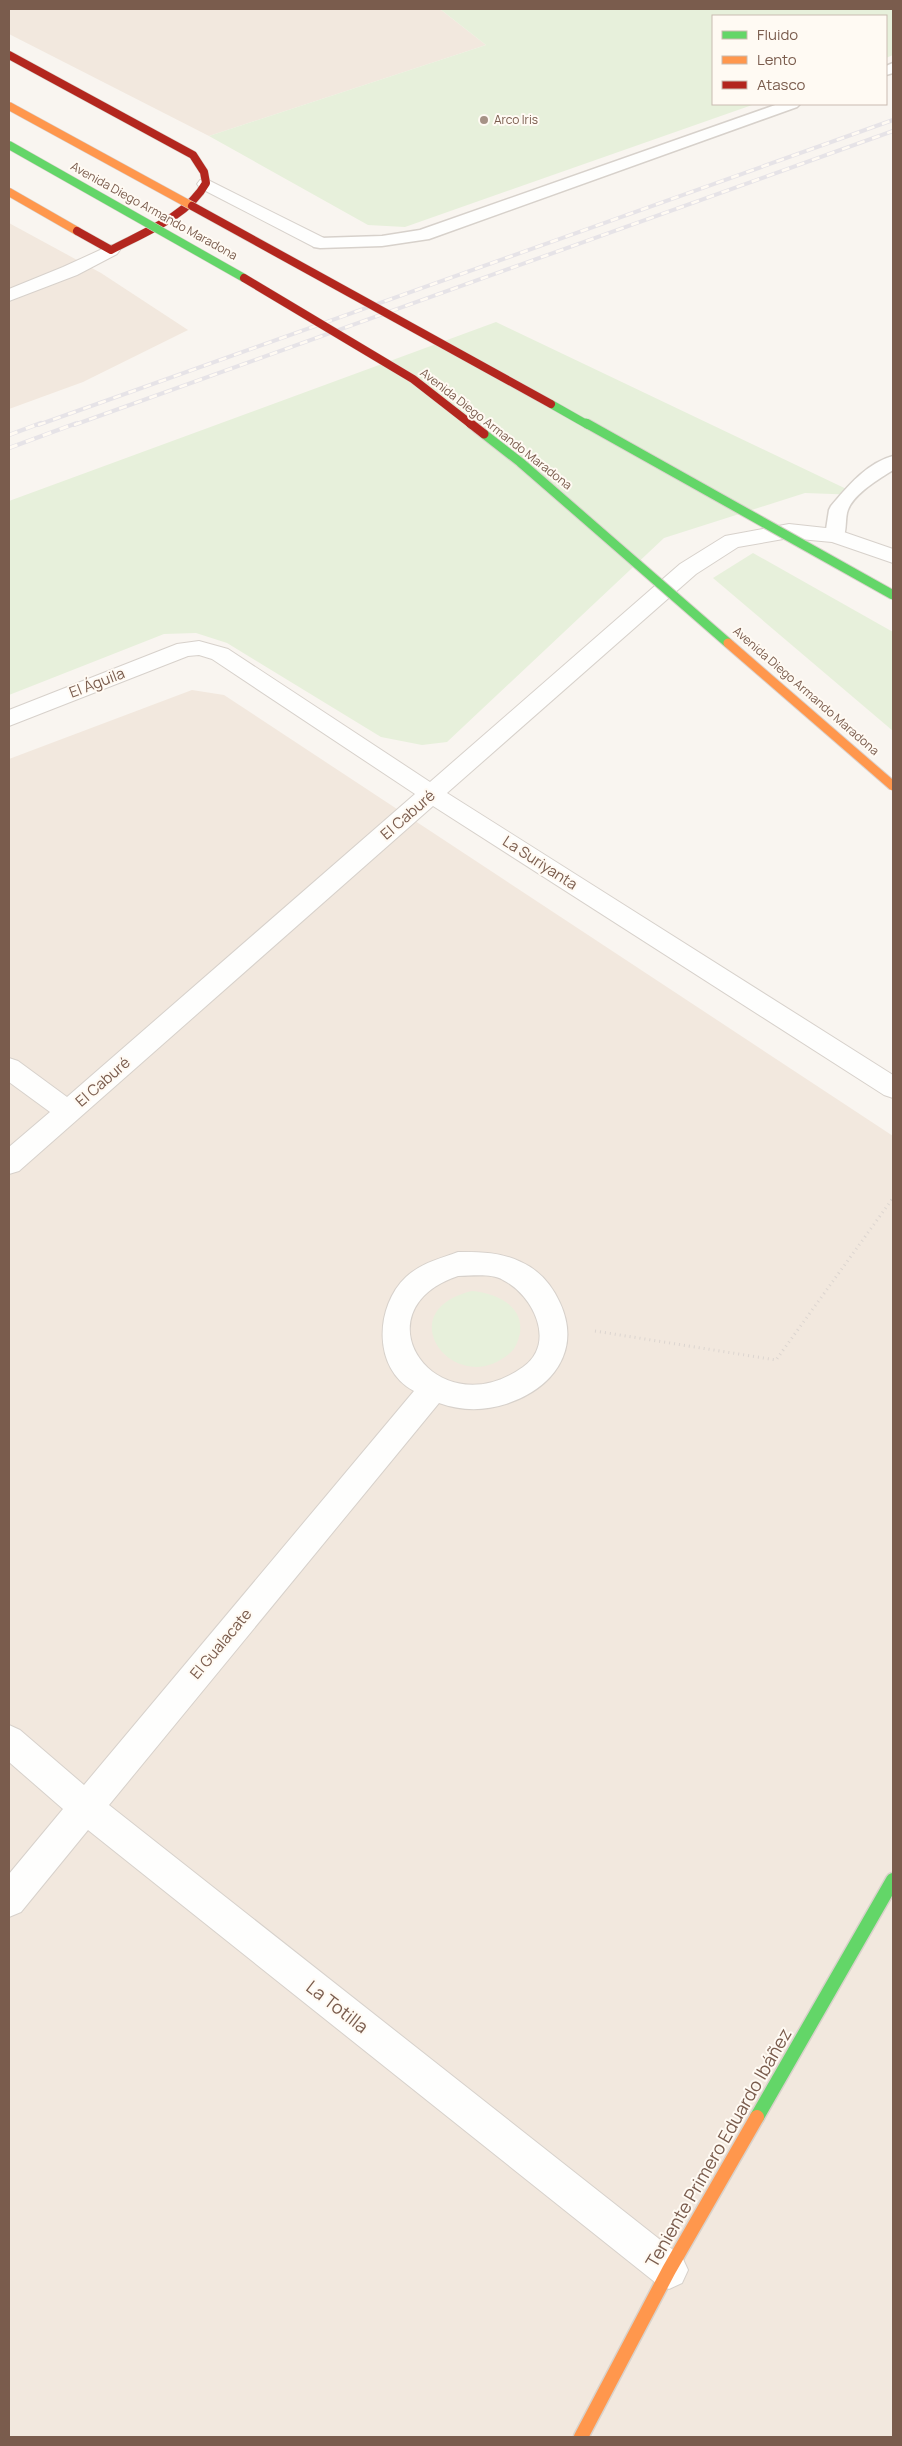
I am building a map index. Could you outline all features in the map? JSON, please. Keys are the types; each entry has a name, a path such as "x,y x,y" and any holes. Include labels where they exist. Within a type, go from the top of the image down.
{"main road":[{"path":"9,55 193,155 205,174 206,184 195,200 111,250 9,192"},
{"name":"Avenida Diego Armando Maradona","path":"9,106 423,332 893,595"},
{"name":"Avenida Diego Armando Maradona","path":"9,145 217,262 413,380 520,462 893,786"},
{"name":"Teniente Primero Eduardo Ibáñez","path":"581,2437 669,2270 893,1880"}],"street":[{"path":"206,184 320,243"},
{"path":"9,295 70,271 111,250"},
{"name":"El Caburé","path":"9,1163 688,569 707,555 732,541 789,531 835,536 893,556"},
{"name":"La Suriyanta","path":"185,649 199,648 220,654 432,794 893,1088"},
{"name":"El Águila","path":"9,718 185,649"},
{"path":"9,1068 69,1112"},
{"path":"458,1264 485,1264 510,1270 533,1284 548,1303 554,1325 553,1346 544,1366 528,1382 506,1393 482,1398 456,1397 433,1389 412,1373 399,1353 394,1330 400,1307 413,1287 434,1272 458,1264"},
{"name":"El Gualacate","path":"9,1900 433,1389"},
{"name":"La Totilla","path":"9,1741 86,1808 669,2270"}],"lane":[{"path":"320,243 382,241 423,235 789,105"},
{"path":"835,536 838,510 860,483 893,462"}],"path":[{"path":"554,1325 776,1360 893,1198"}],"shaded area":[{"path":"9,9 440,9 486,45 209,136 9,34"},
{"path":"9,223 101,273 188,330 83,382 9,409"},
{"path":"192,690 224,695 893,1136 893,2437 9,2437 9,759"}],"green space":[{"name":"Arco Iris","path":"440,9 893,9 893,55 887,58 887,15 712,15 712,105 752,105 405,227 368,225 209,136 486,45"},
{"path":"496,322 859,495 805,493 664,538 447,742 422,745 381,737 227,643 196,633 164,634 9,695 9,501"},
{"path":"753,553 893,632 893,731 713,578"},
{"path":"472,1291 490,1294 506,1302 513,1308 520,1323 518,1342 514,1349 489,1365 469,1366 451,1360 438,1347 432,1332 434,1316 447,1301"}],"railway":[{"path":"38,425 893,120"},
{"path":"74,425 893,131"},
{"path":"9,435 41,423"},
{"path":"9,448 77,423"}],"traffic: fast":[{"path":"9,145 244,278"},
{"path":"551,404 893,595"},
{"path":"484,434 520,462 728,643"},
{"path":"757,2117 893,1880"}],"traffic: slow":[{"path":"9,106 192,206"},
{"path":"9,192 77,231"},
{"path":"728,643 893,786"},
{"path":"581,2437 669,2270 757,2117"}],"traffic: jam":[{"path":"9,55 193,155 204,172 206,183 192,202 149,230 111,250 77,231"},
{"path":"192,206 551,404"},
{"path":"244,278 413,379 484,434"}],"place":[{"name":"Arco Iris","path":"484,120"}]}
